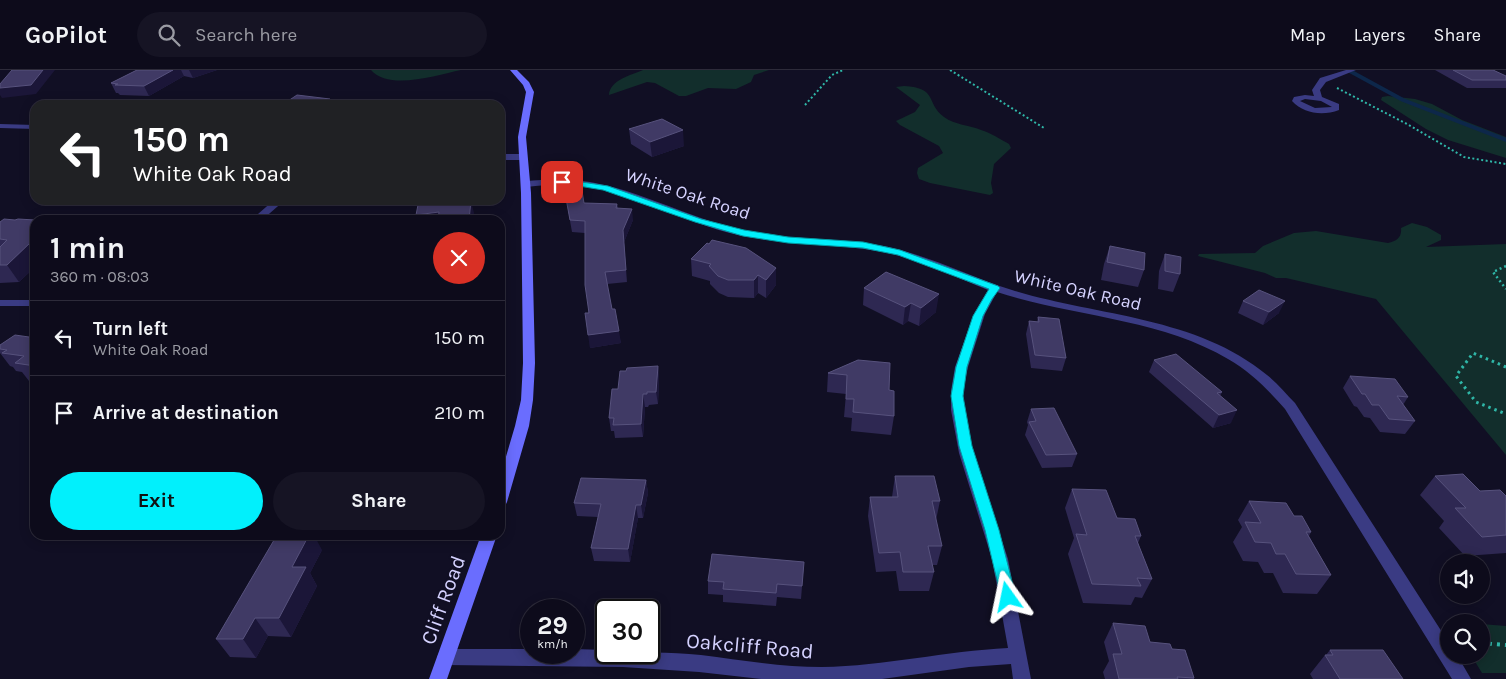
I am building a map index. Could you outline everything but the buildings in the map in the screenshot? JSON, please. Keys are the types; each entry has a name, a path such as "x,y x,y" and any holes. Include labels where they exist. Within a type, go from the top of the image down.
{"street":[{"path":"505,485 522,426 528,388 529,332 526,184 522,127 530,92 526,84 513,70"},
{"path":"1319,98 1316,90 1323,80 1353,70"},
{"path":"0,126 30,127"},
{"path":"505,157 523,156"},
{"name":"White Oak Road","path":"526,184 562,182 587,184 610,189 707,224 743,233 788,240 863,245 890,250 930,262 995,288 1031,299 1182,334 1229,354 1263,377 1290,406 1462,679"},
{"path":"262,215 274,205"},
{"path":"995,288 987,298 978,316 960,374 957,404 965,446 1001,561 1022,679"},
{"path":"0,303 30,303"},
{"name":"Cliff Road","path":"438,679 487,540"},
{"name":"Oakcliff Road","path":"446,657 521,657 681,662 770,672 821,675 857,674 985,657 1018,656"}],"path":[{"path":"805,105 832,75 843,70"},
{"path":"950,70 1044,128"},
{"path":"1323,80 1407,124 1464,157 1506,164"},
{"path":"1506,266 1493,272 1506,289"},
{"path":"1506,367 1473,353 1456,376 1476,402 1506,414"},
{"path":"1490,644 1506,645"}],"green space":[{"path":"371,70 461,70 427,78 401,81 389,80"},
{"path":"643,70 769,70 754,75 751,82 736,89 708,88 686,96 679,96 655,83 647,82 609,95 613,85 617,82"},
{"path":"896,87 915,87 927,93 938,112 948,120 985,131 1009,144 1011,148 994,164 991,183 993,193 990,195 919,179 918,168 943,153 939,146 896,121 915,112 920,105"},
{"path":"1382,97 1415,99 1432,104 1462,120 1506,137 1506,158 1448,140 1426,129 1381,100"},
{"path":"1412,223 1427,227 1441,235 1441,240 1426,247 1506,244 1506,455 1376,299 1286,278 1276,278 1265,273 1198,256 1199,254 1255,253 1263,246 1294,233 1316,231 1388,243 1398,238 1401,234 1401,228"},
{"path":"1490,625 1506,626 1506,673 1482,673 1476,664 1490,664"}],"waterway":[{"path":"1348,70 1403,100 1506,140"}],"route":[{"path":"562,182 574,182 605,188 718,227 743,233 788,240 863,245 900,252 995,288 982,306 978,316 961,367 957,396 958,414 965,446 1001,561 1008,597"}]}
